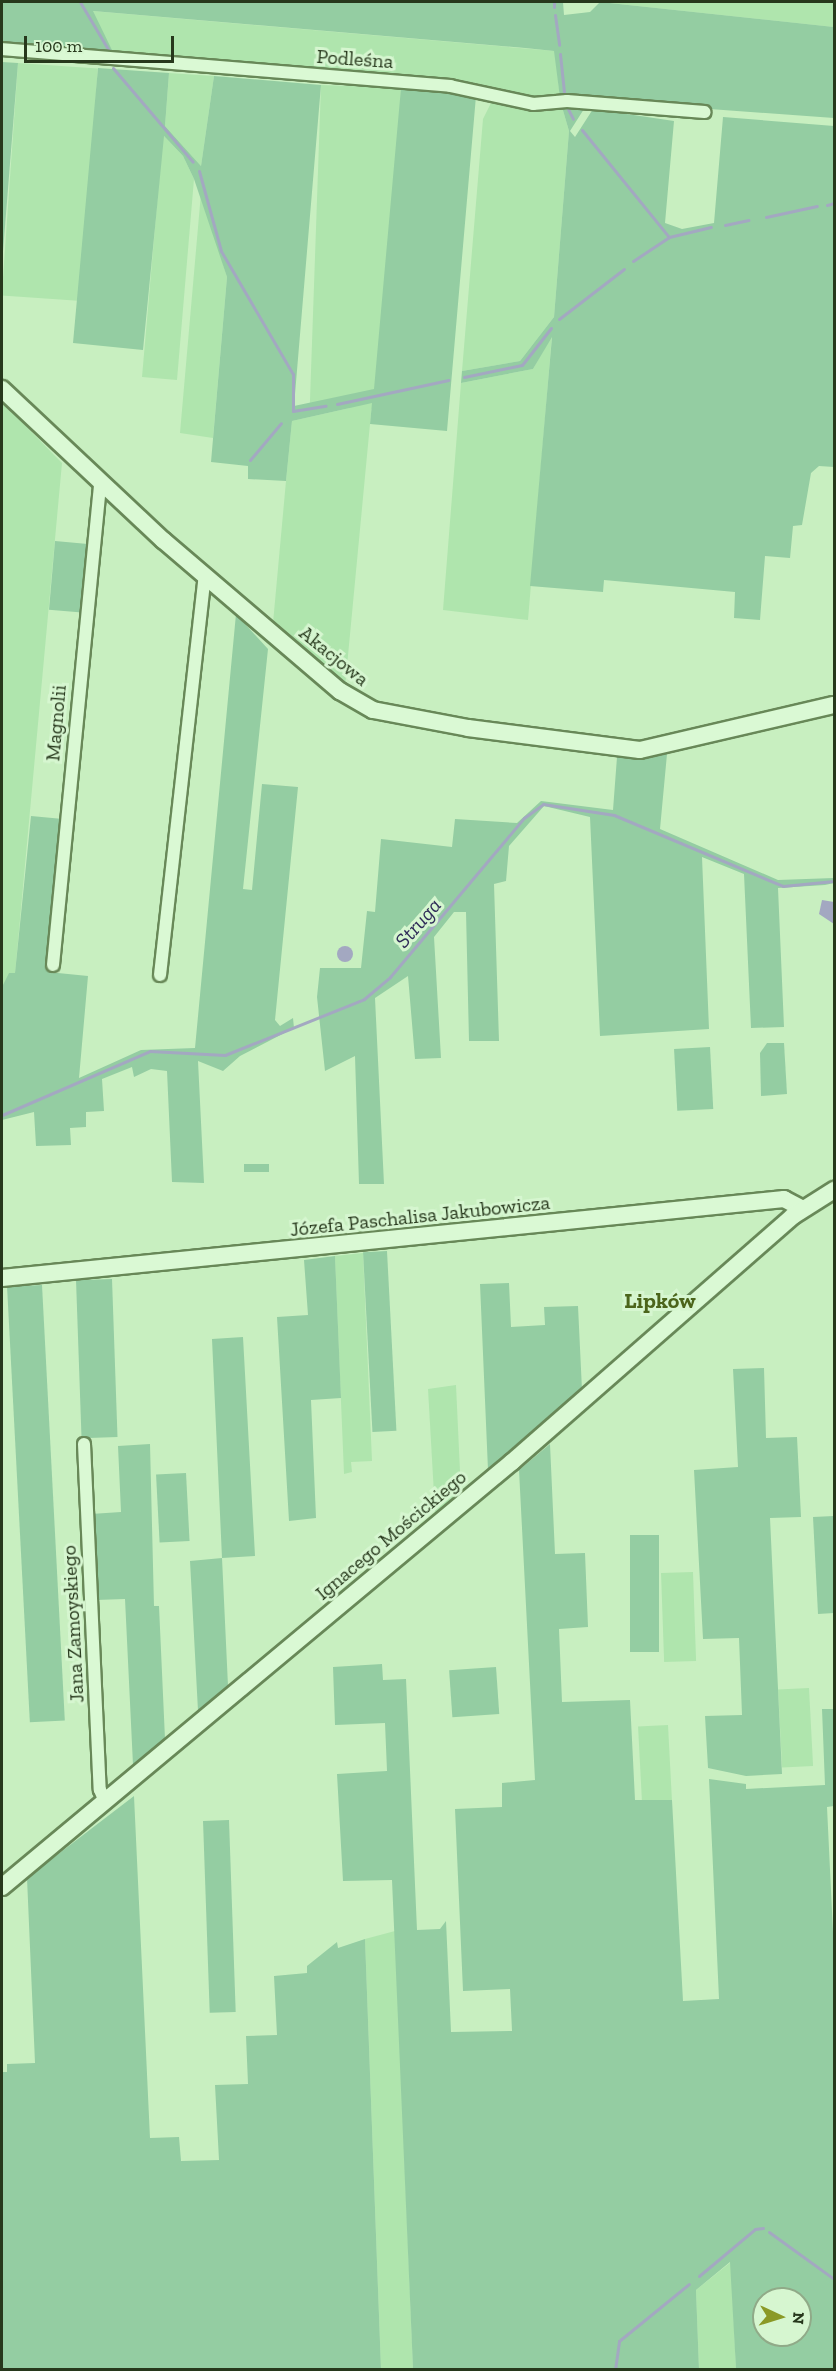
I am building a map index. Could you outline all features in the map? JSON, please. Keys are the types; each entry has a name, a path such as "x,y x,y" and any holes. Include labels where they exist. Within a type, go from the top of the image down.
{"street":[{"name":"Podleśna","path":"2,49 450,86 533,104 567,102 705,112"},
{"name":"Akacjowa","path":"2,389 100,484 340,691 388,715 640,750 834,705"},
{"name":"Magnolii","path":"53,965 100,484"},
{"path":"160,975 205,576"},
{"path":"804,1209 834,1190"},
{"name":"Józefa Paschalisa Jakubowicza","path":"2,1278 784,1199 804,1209"},
{"name":"Ignacego Mościckiego","path":"2,1887 804,1209"},
{"name":"Jana Zamoyskiego","path":"84,1444 100,1790 105,1801"}],"green space":[{"path":"2,2 563,2 564,15 590,12 600,2 834,27 834,118 560,98 554,51 525,48 93,11 114,54 2,46"},
{"path":"600,2 834,2 834,27"},
{"path":"92,11 555,51 560,98 535,101 460,80 114,54"},
{"path":"2,62 18,63 2,264"},
{"path":"18,63 98,69 82,301 2,295"},
{"path":"98,68 169,73 165,126 201,166 214,76 321,85 294,406 374,389 401,88 476,96 447,431 370,424 372,403 292,421 286,481 248,479 248,466 211,462 227,277 194,179 183,156 164,136 143,350 73,343"},
{"path":"169,73 214,76 201,166 165,126"},
{"path":"321,85 401,88 390,410 310,407"},
{"path":"492,101 522,108 562,107 569,131 554,317 520,361 462,371 483,119"},
{"path":"562,107 584,109 570,131 575,137 593,109 674,121 665,223 682,229 714,223 723,117 834,126 834,467 819,466 811,473 802,525 793,526 790,558 765,556 760,620 734,618 735,592 604,580 603,592 530,586 552,337 533,369 461,383 462,371 520,361 554,317 569,131"},
{"path":"163,135 183,156 194,179 177,380 142,377"},
{"path":"201,193 227,277 213,438 180,433"},
{"path":"552,335 528,620 443,610 461,383 533,369"},
{"path":"2,402 62,463 15,974 2,987"},
{"path":"372,403 345,687 273,623 286,481 292,421"},
{"path":"55,541 88,544 82,613 49,610"},
{"path":"236,614 268,649 243,889 252,890 262,784 298,787 275,1020 280,1026 293,1018 294,1028 240,1056 223,1071 198,1061 204,1183 172,1182 167,1071 151,1069 134,1077 132,1067 102,1079 104,1111 86,1112 86,1127 70,1128 71,1145 36,1146 34,1112 2,1120 2,987 9,973 15,973 31,816 63,819 48,972 88,976 79,1078 141,1050 195,1048"},
{"path":"667,754 660,829 778,880 834,878 834,883 825,885 778,888 784,1027 751,1028 744,874 702,857 709,1029 600,1036 590,817 544,806 509,846 506,881 494,884 499,1041 469,1041 466,912 454,912 434,937 441,1058 415,1059 408,976 375,998 384,1184 359,1184 355,1056 325,1071 317,997 320,968 361,968 367,911 375,912 381,839 452,847 455,819 517,823 541,801 613,810 617,757"},
{"path":"767,1043 784,1043 787,1094 761,1096 760,1053"},
{"path":"710,1047 713,1109 677,1111 674,1049"},
{"path":"244,1164 269,1164 269,1172 244,1172"},
{"path":"387,1251 396,1431 372,1432 363,1252"},
{"path":"363,1253 372,1461 351,1462 352,1472 344,1474 335,1256"},
{"path":"335,1256 341,1398 311,1400 316,1518 289,1521 277,1317 308,1315 304,1260"},
{"path":"112,1279 118,1437 82,1438 76,1280"},
{"path":"509,1283 511,1327 545,1325 544,1307 578,1306 582,1390 488,1470 480,1284"},
{"path":"42,1285 65,1720 30,1722 7,1287"},
{"path":"243,1337 255,1556 222,1558 212,1339"},
{"path":"764,1368 766,1438 797,1437 801,1517 770,1518 782,1774 746,1776 708,1768 705,1716 742,1715 739,1638 703,1639 694,1470 738,1467 733,1369"},
{"path":"456,1385 461,1493 435,1512 428,1389"},
{"path":"150,1444 154,1606 159,1606 165,1739 133,1765 125,1599 96,1600 91,1514 121,1512 118,1446"},
{"path":"550,1444 555,1554 585,1553 588,1627 559,1629 562,1702 630,1700 635,1800 672,1800 683,2001 719,1999 709,1779 746,1784 746,1789 825,1785 822,1709 834,1709 834,1806 827,1807 834,1953 834,2369 736,2369 730,2262 696,2290 699,2369 413,2369 392,1880 343,1881 337,1774 387,1771 385,1723 335,1725 333,1667 382,1664 383,1680 406,1679 417,1930 440,1929 446,1921 451,2032 512,2031 510,1989 463,1991 455,1809 502,1807 502,1783 535,1780 519,1470"},
{"path":"186,1473 190,1541 160,1542 156,1475"},
{"path":"834,1516 834,1613 818,1614 813,1517"},
{"path":"630,1535 659,1535 659,1652 630,1652"},
{"path":"222,1558 228,1686 198,1711 190,1561"},
{"path":"693,1572 696,1661 664,1662 661,1573"},
{"path":"496,1667 499,1714 452,1717 449,1670"},
{"path":"809,1688 813,1766 782,1768 778,1690"},
{"path":"668,1725 672,1800 642,1801 638,1727"},
{"path":"134,1796 150,2138 179,2137 181,2161 219,2160 215,2085 248,2084 246,2036 277,2035 274,1976 307,1973 307,1966 337,1942 338,1948 365,1939 381,2369 2,2369 2,2072 7,2072 7,2064 35,2063 27,1878"},
{"path":"229,1820 236,2012 210,2013 203,1821"},
{"path":"395,1931 413,2369 381,2369 365,1939"},
{"path":"731,2262 736,2369 699,2369 696,2290"}],"water":[{"path":"822,900 834,902 834,924 819,914"},
{"path":"345,946 351,948 353,954 351,960 345,962 339,960 337,954 339,948"}],"waterway":[{"path":"80,2 111,54"},
{"path":"554,2 554,7"},
{"path":"555,15 559,45"},
{"path":"560,54 564,93"},
{"path":"113,68 193,162"},
{"path":"567,107 573,119"},
{"path":"582,130 669,237"},
{"path":"199,171 221,251 293,374 293,411 326,406"},
{"path":"827,205 834,203"},
{"path":"766,217 817,206"},
{"path":"725,225 748,220"},
{"path":"633,261 669,237 711,227"},
{"path":"559,319 624,269"},
{"path":"464,377 522,365 551,328"},
{"path":"337,404 448,380"},
{"path":"250,460 281,423"},
{"name":"Struga","path":"2,1115 150,1051 225,1055 364,999 390,977 524,818 543,804 614,815 783,886 834,881"},
{"path":"699,2276 755,2229 763,2228"},
{"path":"769,2232 834,2279"},
{"path":"615,2370 619,2341 689,2284"}],"district":[{"name":"Lipków","path":"660,1301"}]}
